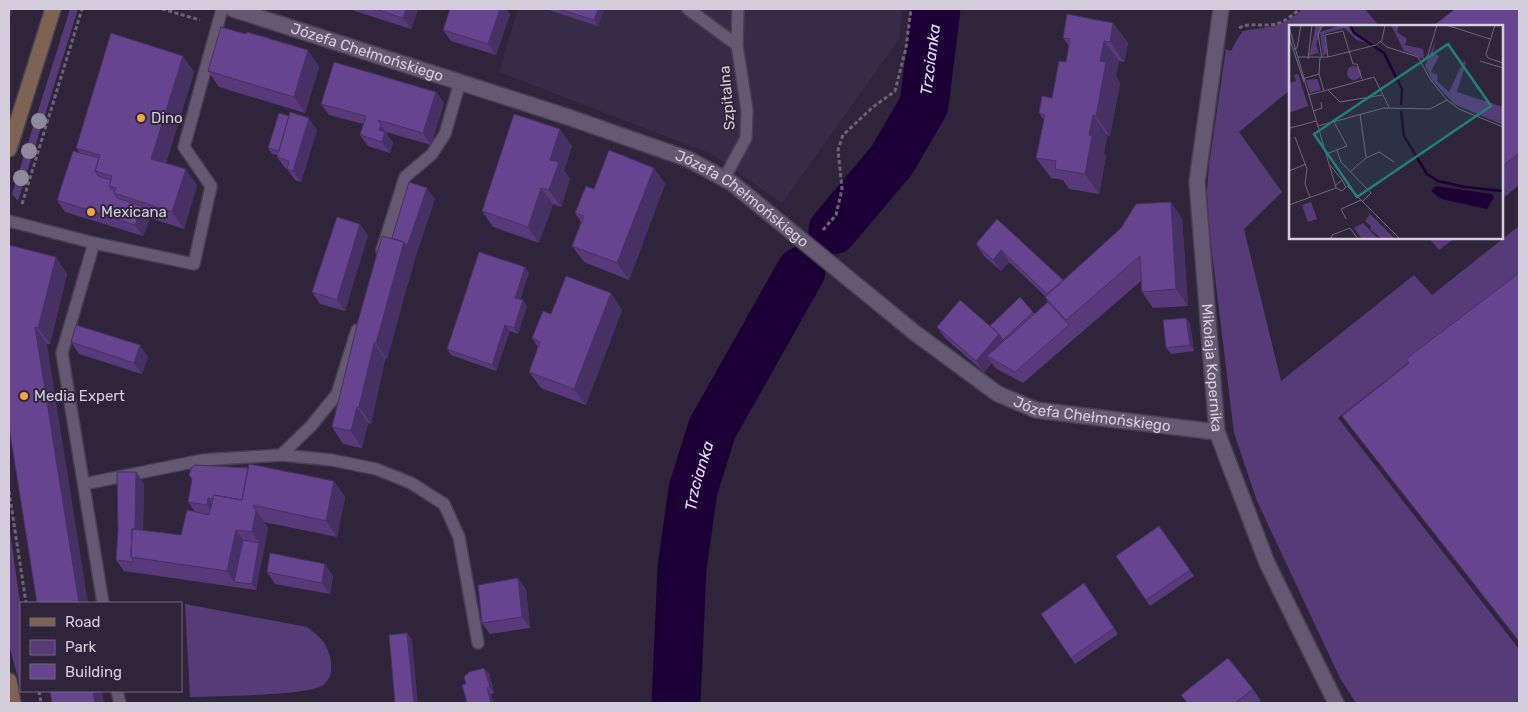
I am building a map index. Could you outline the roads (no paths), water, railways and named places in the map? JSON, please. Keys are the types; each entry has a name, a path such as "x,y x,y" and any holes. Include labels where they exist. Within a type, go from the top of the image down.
{"main road":[{"path":"9,149 53,9"},
{"path":"9,681 13,703"}],"street":[{"name":"Józefa Chełmońskiego","path":"233,9 568,117 678,156 732,183 915,333 998,394 1036,410 1217,432"},
{"name":"Mikołaja Kopernika","path":"1221,9 1196,182 1217,432 1267,562 1336,703"}],"lane":[{"path":"13,222 94,243 194,264 211,186 184,147 222,9"},
{"path":"690,9 737,45"},
{"name":"Szpitalna","path":"724,179 746,138 747,110 737,45 738,9"},
{"path":"378,262 405,177 432,154 445,134 460,82"},
{"path":"94,243 62,353 103,602"},
{"path":"281,455 312,426 337,394 360,318"},
{"path":"84,484 203,460 281,455 332,460 376,469 411,483 444,504 458,537 478,643"}],"waterway":[{"name":"Trzcianka","path":"833,230 892,160 924,105 936,9"},
{"name":"Trzcianka","path":"676,703 682,568 693,490 712,429 801,271"}],"place":[{"name":"Dino","path":"141,118"},
{"name":"Mexicana","path":"91,212"},
{"name":"Media Expert","path":"24,396"}]}
